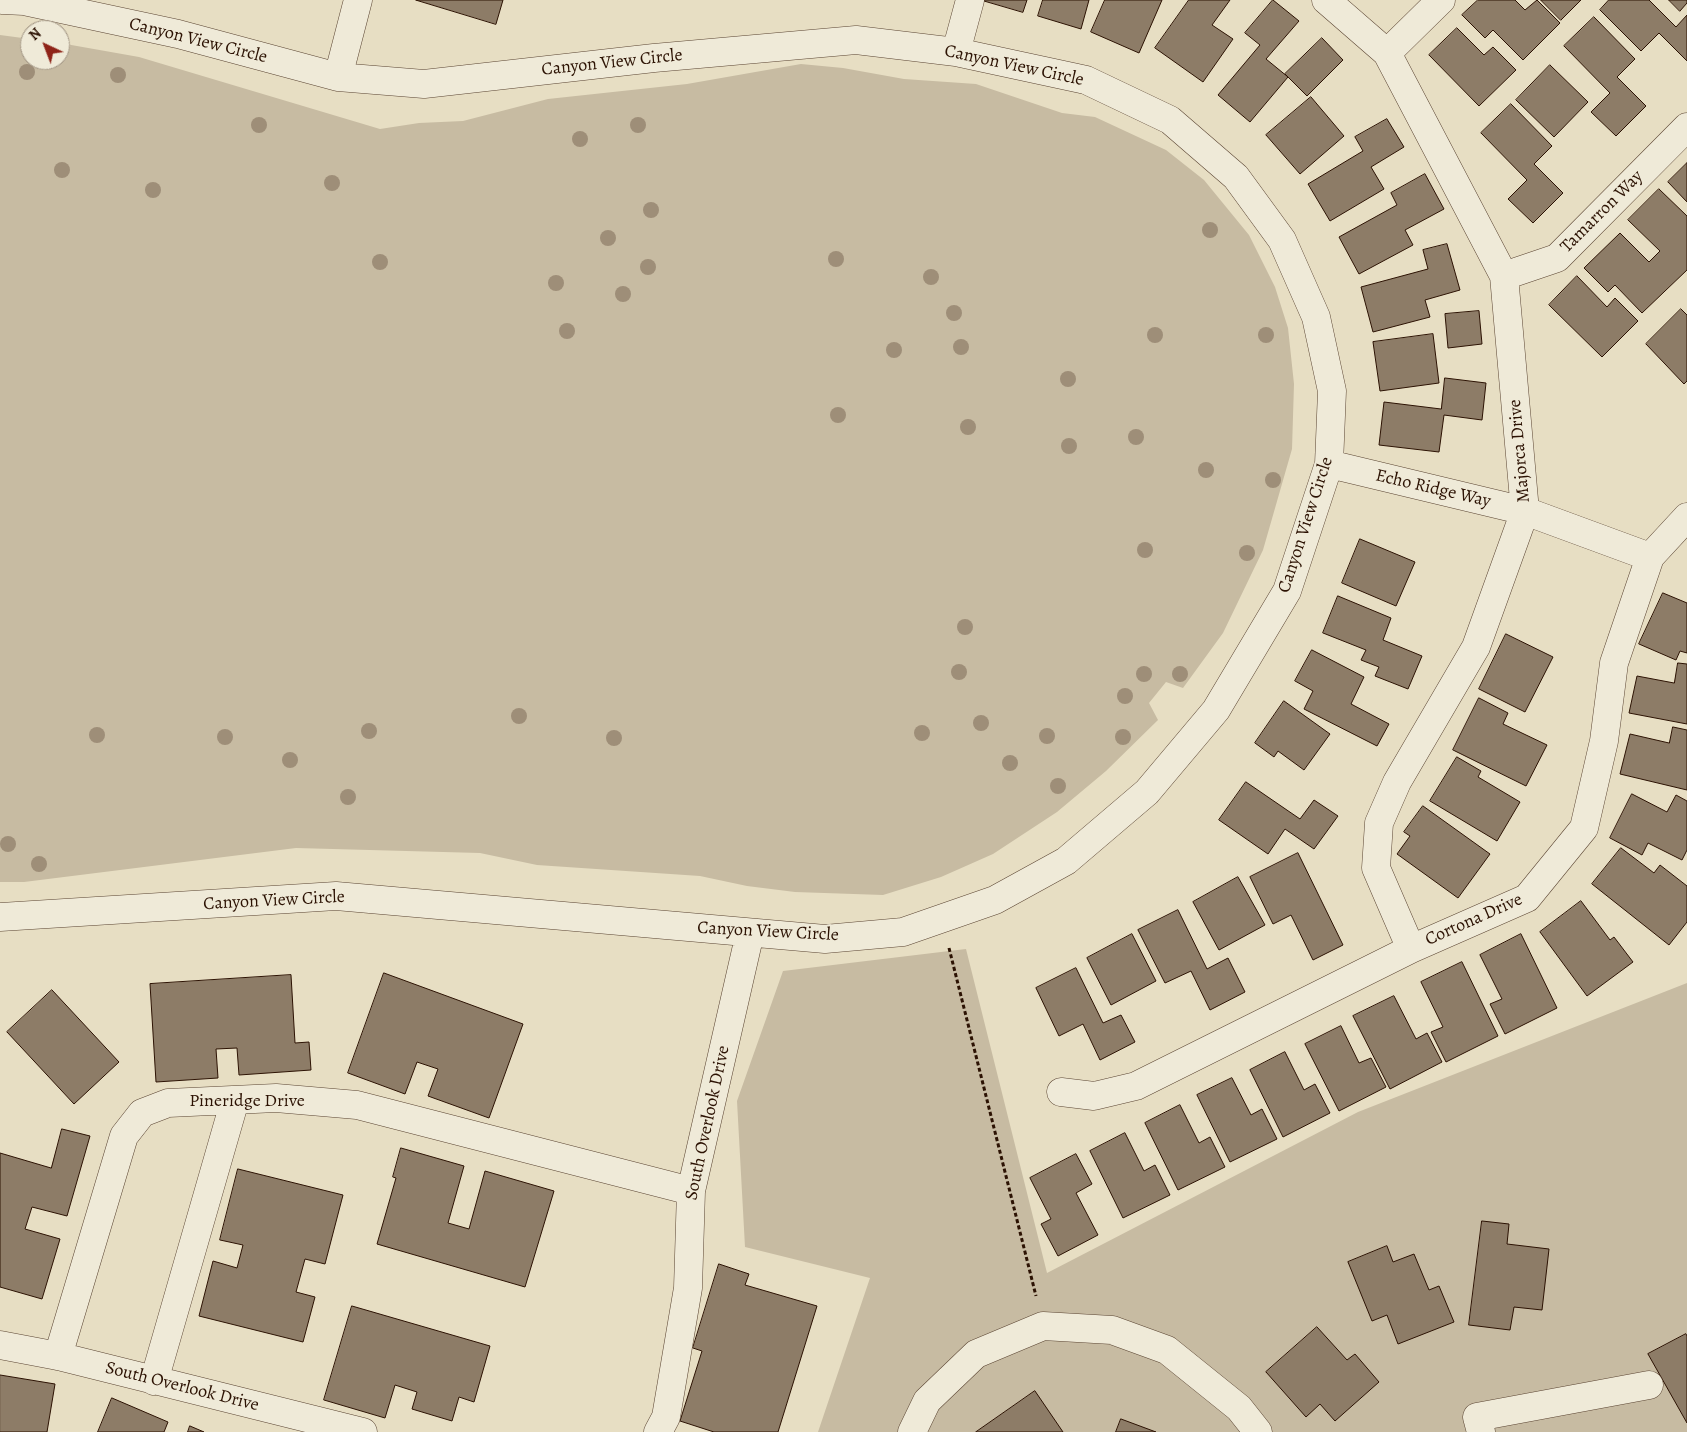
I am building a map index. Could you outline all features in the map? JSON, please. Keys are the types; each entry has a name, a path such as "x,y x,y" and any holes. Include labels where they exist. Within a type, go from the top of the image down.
{"street":[{"name":"Canyon View Circle","path":"0,917 336,896 825,939 903,932 995,900 1066,861 1146,792 1216,710 1287,591 1329,464 1332,391 1316,317 1282,240 1236,177 1170,120 1086,80 956,52 856,40 654,58 424,84 338,77 178,34 24,1 3,0"},
{"path":"338,77 358,0"},
{"path":"956,52 970,0"},
{"name":"Majorca Drive","path":"1326,0 1387,53 1504,276 1525,511 1476,647 1397,782 1379,823 1376,868 1410,949"},
{"path":"1387,53 1441,0"},
{"name":"Tamarron Way","path":"1504,276 1557,258 1687,126"},
{"name":"Echo Ridge Way","path":"1329,464 1525,511 1650,557"},
{"name":"Cortona Drive","path":"1061,1092 1094,1096 1136,1086 1410,949 1527,898 1584,828 1604,741 1614,663 1650,557 1687,517"},
{"name":"South Overlook Drive","path":"658,1432 666,1418 688,1288 691,1191 750,933"},
{"name":"Pineridge Drive","path":"58,1356 124,1136 142,1113 168,1103 276,1098 357,1106 691,1191"},
{"path":"154,1381 235,1100"},
{"path":"912,1432 926,1401 976,1354 1043,1326 1112,1330 1167,1350 1239,1408 1258,1432"},
{"name":"South Overlook Drive","path":"0,1345 58,1356 363,1432"},
{"path":"1479,1424 1649,1385"}],"path":[{"path":"942,919 1043,1326"}],"shaded area":[{"path":"0,35 20,38 20,70 70,70 70,45 139,57 380,129 419,123 463,121 548,99 687,84 801,64 843,68 904,79 976,84 1062,113 1095,117 1166,150 1204,180 1249,235 1275,287 1288,328 1294,384 1292,449 1263,550 1223,633 1183,688 1166,682 1149,703 1158,720 1106,771 1057,812 993,854 941,877 883,895 795,892 747,886 700,876 537,865 480,853 296,848 24,882 0,882"},
{"path":"966,949 1047,1273 1358,1112 1687,983 1687,1432 818,1432 870,1278 745,1247 737,1101 783,971"}],"building":[{"path":"416,0 503,0 496,24"},
{"path":"981,0 1027,0 1023,12"},
{"path":"1043,0 1089,0 1081,29 1038,16"},
{"path":"1105,0 1162,0 1139,53 1091,32"},
{"path":"1189,0 1230,0 1212,25 1233,39 1203,82 1155,48"},
{"path":"1273,0 1299,21 1266,59 1288,77 1250,122 1218,95 1260,45 1245,33"},
{"path":"1478,0 1515,0 1525,10 1537,0 1560,23 1523,60 1493,30 1485,38 1462,15"},
{"path":"1541,0 1581,0 1561,20"},
{"path":"1609,0 1649,0 1676,27 1687,15 1687,61 1659,33 1641,51 1600,10"},
{"path":"1669,0 1687,0 1687,3 1680,11"},
{"path":"1594,17 1635,59 1617,77 1646,106 1616,136 1591,112 1610,93 1564,46"},
{"path":"1457,28 1484,55 1493,47 1516,70 1479,106 1429,55"},
{"path":"1322,38 1343,60 1307,96 1285,74"},
{"path":"1550,65 1588,102 1554,137 1516,100"},
{"path":"1311,97 1344,136 1300,174 1266,135"},
{"path":"1511,104 1552,146 1534,164 1563,193 1533,223 1508,199 1527,180 1481,133"},
{"path":"1387,119 1404,147 1371,167 1384,189 1330,221 1308,184 1363,151 1355,137"},
{"path":"1687,163 1687,202 1668,182"},
{"path":"1425,174 1444,209 1405,230 1413,245 1359,274 1339,237 1397,205 1391,193"},
{"path":"1659,189 1687,216 1687,270 1642,313 1615,285 1608,292 1584,268 1620,233 1649,262 1660,251 1628,220"},
{"path":"1447,244 1460,290 1425,300 1430,317 1373,332 1361,287 1428,269 1423,250"},
{"path":"1577,276 1607,307 1615,298 1638,321 1602,357 1549,305"},
{"path":"1681,309 1687,315 1687,381 1684,384 1646,344"},
{"path":"1479,311 1482,344 1448,348 1445,314"},
{"path":"1433,334 1439,383 1380,391 1373,342"},
{"path":"1445,378 1486,383 1482,420 1444,415 1439,452 1379,445 1384,402 1441,409"},
{"path":"1360,539 1415,562 1396,606 1342,583"},
{"path":"1663,593 1687,603 1687,653 1680,651 1676,660 1639,644"},
{"path":"1338,596 1391,618 1383,640 1422,656 1408,689 1375,676 1379,667 1361,660 1366,650 1323,633"},
{"path":"1506,634 1553,657 1525,712 1479,689"},
{"path":"1312,650 1364,677 1351,704 1389,724 1377,746 1304,709 1313,691 1295,681"},
{"path":"1678,663 1687,664 1687,724 1629,713 1637,676 1674,683"},
{"path":"1479,698 1508,713 1503,724 1547,745 1526,786 1453,750"},
{"path":"1284,701 1330,734 1304,770 1278,751 1274,757 1255,743"},
{"path":"1673,727 1687,730 1687,790 1620,774 1630,734 1669,743"},
{"path":"1457,757 1481,771 1478,777 1520,802 1497,841 1430,801"},
{"path":"1246,782 1300,819 1314,800 1338,816 1314,849 1285,829 1268,854 1219,820"},
{"path":"1632,794 1667,812 1676,795 1687,801 1687,850 1682,860 1648,843 1642,855 1610,838"},
{"path":"1423,806 1490,854 1458,898 1397,854 1410,836 1404,832"},
{"path":"1621,848 1654,873 1660,865 1687,886 1687,922 1669,945 1592,884"},
{"path":"1298,853 1343,945 1313,960 1291,915 1273,924 1250,877"},
{"path":"1238,877 1265,925 1219,950 1193,902"},
{"path":"1581,901 1610,940 1614,937 1633,962 1587,996 1540,932"},
{"path":"1178,910 1207,969 1228,958 1245,992 1210,1010 1191,971 1165,983 1138,930"},
{"path":"1132,934 1156,981 1111,1005 1087,958"},
{"path":"1521,934 1557,1008 1505,1034 1490,1004 1502,999 1480,955"},
{"path":"1462,962 1498,1036 1446,1062 1431,1032 1443,1027 1421,982"},
{"path":"1076,968 1103,1023 1121,1015 1135,1042 1100,1060 1083,1024 1059,1036 1036,988"},
{"path":"384,973 523,1024 489,1118 428,1096 438,1069 417,1062 405,1094 348,1073"},
{"path":"291,975 295,1043 309,1042 311,1070 239,1075 237,1048 216,1049 218,1078 156,1082 150,984"},
{"path":"52,990 119,1062 74,1104 7,1032"},
{"path":"1394,996 1416,1039 1427,1033 1442,1062 1390,1089 1353,1016"},
{"path":"1341,1026 1359,1063 1371,1058 1386,1087 1339,1111 1305,1044"},
{"path":"1285,1052 1304,1090 1315,1084 1330,1113 1283,1137 1250,1070"},
{"path":"1232,1078 1251,1115 1262,1109 1277,1139 1230,1162 1197,1095"},
{"path":"1180,1105 1199,1143 1210,1137 1225,1167 1178,1190 1145,1123"},
{"path":"62,1129 90,1136 67,1216 32,1207 25,1229 60,1239 42,1299 0,1287 0,1153 51,1168"},
{"path":"1125,1133 1144,1171 1155,1165 1170,1195 1123,1218 1090,1151"},
{"path":"401,1148 464,1166 448,1223 469,1229 485,1171 554,1191 525,1287 377,1244 396,1178 393,1177"},
{"path":"1076,1154 1092,1184 1076,1193 1098,1235 1058,1256 1041,1224 1051,1219 1030,1178"},
{"path":"238,1169 343,1195 325,1264 305,1259 296,1292 315,1297 303,1342 199,1316 213,1261 237,1268 243,1245 220,1240"},
{"path":"1482,1221 1509,1224 1507,1244 1549,1249 1542,1310 1514,1307 1510,1330 1469,1325"},
{"path":"1387,1246 1393,1262 1414,1254 1429,1290 1439,1286 1454,1322 1398,1344 1387,1315 1372,1321 1348,1262"},
{"path":"719,1264 749,1274 745,1285 817,1306 778,1432 714,1432 680,1421 702,1351 693,1348"},
{"path":"352,1306 490,1346 474,1402 459,1397 452,1421 412,1409 417,1392 395,1385 385,1418 324,1400"},
{"path":"1317,1327 1347,1360 1355,1354 1379,1382 1335,1421 1320,1404 1306,1417 1266,1372"},
{"path":"1686,1334 1687,1336 1687,1423 1648,1354"},
{"path":"0,1375 55,1384 47,1432 0,1432"},
{"path":"1035,1391 1063,1432 976,1432"},
{"path":"112,1398 168,1422 164,1432 98,1432"},
{"path":"1121,1419 1156,1432 1116,1432"},
{"path":"190,1426 204,1432 188,1432"}]}
